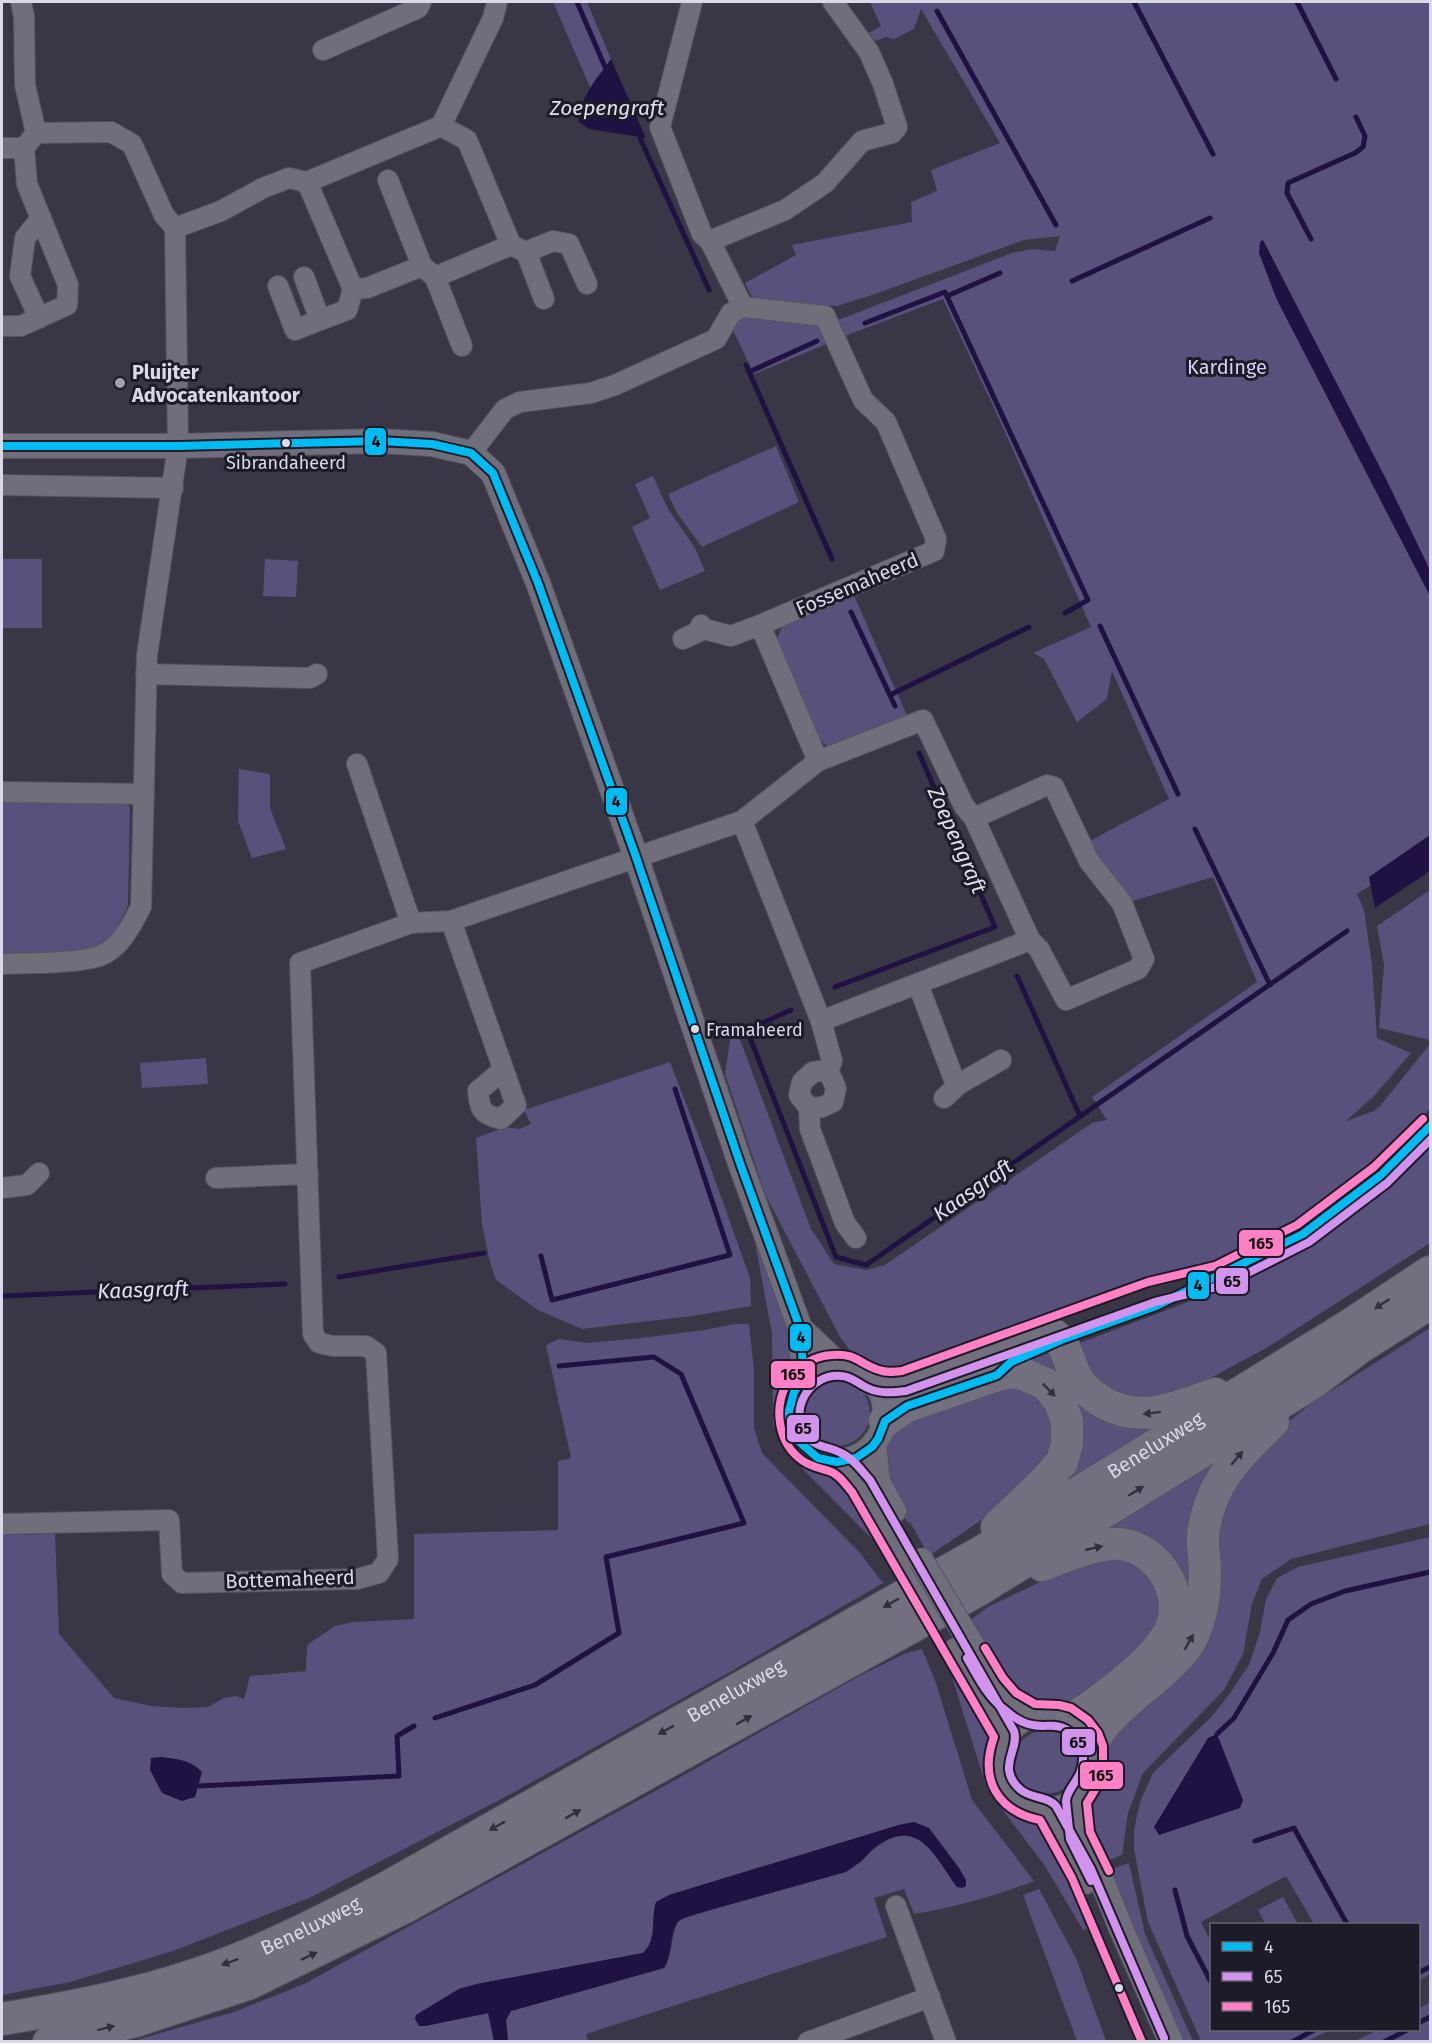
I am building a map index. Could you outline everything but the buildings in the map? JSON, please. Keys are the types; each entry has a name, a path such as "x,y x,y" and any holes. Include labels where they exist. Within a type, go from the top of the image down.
{"highway":[{"name":"Beneluxweg","path":"2,2019 137,1992 234,1960 308,1928 398,1881 960,1564 1268,1376 1431,1272"},
{"name":"Beneluxweg","path":"49,2042 135,2020 250,1983 403,1908 980,1589 1314,1382 1359,1348 1431,1303"},
{"path":"871,1379 883,1382 904,1381 1044,1331 1061,1340 1077,1379 1087,1390 1105,1403 1126,1412 1156,1413 1268,1376"},
{"path":"879,1432 907,1406 996,1375 1011,1372 1023,1374 1046,1384 1060,1402 1067,1421 1067,1443 1062,1462 960,1564"},
{"path":"1091,1744 1107,1721 1183,1652 1193,1636 1202,1608 1205,1572 1203,1537 1210,1503 1222,1477 1238,1455 1314,1382"},
{"path":"980,1589 1077,1552 1113,1544 1128,1546 1147,1554 1163,1569 1171,1585 1175,1606 1171,1630 1157,1651 1101,1700 1071,1720"}],"street":[{"path":"2,326 21,326 67,305 68,285 27,184 30,140 25,85 24,16 21,2"},
{"path":"323,50 418,8 421,2"},
{"path":"175,228 221,211 289,178 307,182 441,126 493,18 497,2"},
{"path":"471,453 505,409 520,402 591,393 615,385 716,339 731,313 743,307 710,242 702,234 660,127 692,2"},
{"path":"710,242 786,210 825,183 862,141 892,133 897,127 883,84 869,52 833,2"},
{"path":"441,126 467,140 544,299"},
{"path":"2,148 30,140 111,132 132,144 164,215 175,228 178,447 147,655 141,907 126,935 105,954 89,959 2,964"},
{"path":"388,180 462,346"},
{"path":"278,286 295,330 347,310 353,289 307,182"},
{"path":"39,318 20,276 25,238 41,218"},
{"path":"353,289 367,288 428,271 553,242 569,244 586,284"},
{"path":"304,277 320,320"},
{"name":"Fossemaheerd","path":"682,639 702,627 731,636 760,626 934,551 936,539 886,422 863,400 825,316 743,307"},
{"path":"2,446 178,447 380,441 432,444 471,453 493,473 538,583 636,857 741,1166 800,1328 804,1378"},
{"path":"2,484 172,488"},
{"path":"760,626 818,761"},
{"path":"146,674 310,678 317,674"},
{"path":"216,1178 308,1174 300,963 411,923 452,921 742,821 818,761 922,720 964,806 974,818 1030,940 1039,949 1066,1000 1138,969 1144,959 1122,903 1089,861 1054,787 1047,785 974,818"},
{"path":"357,764 411,923"},
{"path":"2,792 144,794"},
{"path":"742,821 821,1021 832,1061 828,1070 836,1088 833,1102 822,1107 809,1108"},
{"path":"452,921 503,1070"},
{"path":"821,1021 1030,940"},
{"path":"918,984 953,1077 959,1084"},
{"path":"944,1098 959,1084 1001,1060"},
{"path":"828,1070 813,1072 802,1082 799,1095 809,1108 810,1129 845,1223 856,1238"},
{"path":"2,1188 27,1185 39,1173"},
{"name":"Bottemaheerd","path":"2,1524 169,1520 172,1574 182,1583 357,1579 379,1573 388,1558 376,1353 366,1346 333,1346 319,1343 313,1334 308,1174"},
{"path":"800,1328 839,1365"},
{"path":"879,1432 865,1453 856,1458 837,1462 818,1458 802,1446 792,1430 789,1420 790,1401 804,1378 823,1367 839,1365 852,1367 871,1379 884,1401 875,1469 878,1482 914,1564"},
{"path":"837,1462 861,1486 914,1564 954,1631 1005,1736"},
{"path":"954,1631 1006,1699 1033,1715"},
{"path":"1053,1714 1071,1720 1083,1731 1091,1744 1094,1760 1093,1775 1086,1789 1076,1800 1062,1808 1034,1809 1022,1804 1004,1786 999,1774 997,1761 1005,1736 1017,1723 1033,1715 1053,1714"},
{"path":"1076,1800 1080,1835 1097,1868 1120,1926 1172,2042"},
{"path":"1047,1810 1081,1873 1154,2042"},
{"path":"896,1906 946,2042"},
{"path":"808,2042 930,1998"}],"green space":[{"path":"553,2 587,2 611,59 591,89"},
{"name":"Kardinge","path":"870,2 1430,2 1430,846 1357,894 1364,910 1372,965 1377,1038 1411,1053 1373,1097 1346,1121 1374,1111 1381,1105 1430,1044 1430,1108 1409,1134 1328,1204 1260,1246 939,1359 877,1370 858,1361 840,1337 765,1194 725,1074 733,1021 811,1229 834,1264 866,1270 885,1265 1092,1123 1107,1120 1092,1097 1257,982 1213,877 1126,903 1084,844 1169,799 1112,671 1107,699 1077,722 1044,659 1033,653 1091,627 1001,423 943,299 845,336 838,320 1012,253 1032,249 1055,251 1060,236 1024,240 837,306 754,301 745,283 796,255 792,245 912,222 911,202 937,191 931,170 1000,143 921,9 914,29 894,39 886,37 875,41 869,33 881,26"},
{"path":"743,316 818,324 829,343 754,374 731,326"},
{"path":"776,446 799,502 702,547 677,513 668,494"},
{"path":"653,476 668,509 695,548 705,571 660,590 632,527 650,518 635,484"},
{"path":"2,559 42,559 42,628 2,628"},
{"path":"265,559 298,561 296,597 263,596"},
{"path":"853,593 908,718 828,747 820,740 776,641 783,625"},
{"path":"239,769 270,774 270,808 286,849 252,858 238,821"},
{"path":"2,802 125,803 130,807 128,906 114,934 90,953 2,956"},
{"path":"1430,890 1430,1040 1379,1028 1384,965 1377,926"},
{"path":"206,1058 208,1084 142,1088 140,1063"},
{"path":"670,1062 750,1278 751,1306 692,1316 582,1329 538,1310 496,1280 482,1224 476,1138 505,1127 520,1129 531,1124 524,1110"},
{"path":"1430,1139 1430,1243 1268,1347 1190,1389 1158,1402 1101,1392 1072,1346 1209,1294 1284,1259 1354,1210"},
{"path":"755,1242 792,1343 794,1372 782,1397 779,1425 790,1448 802,1461 830,1472 851,1487 883,1539 876,1543 781,1444 773,1424 772,1334"},
{"path":"735,1324 749,1324 754,1370 754,1428 762,1453 860,1553 883,1583 730,1672 507,1796 309,1898 173,1951 70,1982 2,1995 2,1535 55,1534 59,1634 114,1698 151,1706 182,1708 208,1707 224,1698 236,1696 244,1699 250,1676 306,1671 307,1645 335,1626 354,1622 414,1619 414,1534 558,1530 558,1461 571,1458 546,1345 559,1339 588,1343 704,1330"},
{"path":"1430,1328 1430,1524 1291,1559 1262,1579 1252,1604 1243,1654 1224,1690 1143,1773 1128,1813 1122,1855 1110,1860 1098,1859 1086,1808 1098,1778 1101,1746 1182,1663 1223,1494 1254,1449 1312,1403"},
{"path":"1052,1352 1078,1393 1174,1418 1022,1512 1074,1447 1015,1365"},
{"path":"837,1380 850,1383 860,1390 867,1400 870,1413 867,1426 860,1436 850,1443 837,1446 824,1443 814,1436 807,1426 804,1413 807,1400 814,1390 824,1383"},
{"path":"1014,1380 1050,1402 1055,1450 1013,1498 929,1556 889,1489 883,1470 883,1446 892,1429"},
{"path":"1237,1442 1194,1608 1162,1560 1068,1549"},
{"path":"1430,1537 1430,1974 1420,1980 1420,1923 1313,1923 1286,1876 1201,1922 1210,1940 1210,2031 1328,2031 1308,2041 1201,2041 1148,1922 1134,1849 1134,1830 1140,1802 1153,1773 1213,1715 1231,1692 1249,1665 1260,1632 1266,1599 1277,1578 1298,1567"},
{"path":"1126,1557 1145,1567 1165,1596 1152,1644 1066,1708 1030,1704 1012,1694 968,1622 988,1607 1077,1564"},
{"path":"922,1649 936,1683 972,1800 1034,1881 1005,1892 914,1914 904,1889 874,1898 887,1937 586,2034 588,2041 508,2041 506,2020 511,2011 664,1968 679,1920 860,1863 891,1838 909,1837 919,1840 928,1847 938,1843 922,1825 913,1823 899,1825 669,1895 656,1902 651,1942 643,1953 477,1984 459,1989 416,2015 425,2026 489,2013 494,2041 129,2042 234,2012 304,1984 861,1675 904,1654"},
{"path":"959,1674 992,1736 989,1761 992,1786 1008,1805 1053,1833 1082,1891 1090,1928 1083,1930 1045,1866 987,1789 952,1677"},
{"path":"1040,1730 1052,1730 1069,1739 1076,1750 1078,1762 1076,1774 1069,1785 1052,1794 1040,1794 1028,1789 1019,1780 1014,1768 1014,1756 1019,1744 1028,1735"},
{"path":"1129,1863 1145,1934 1193,2041 1179,2041 1106,1877 1111,1869"},
{"path":"1039,1889 1076,1958 1106,2041 1077,2041 1023,1895"},
{"path":"1283,1897 1297,1923 1264,1923 1258,1910"},
{"path":"1430,2002 1430,2041 1355,2041 1376,2031 1420,2031 1420,2008"}],"water":[{"name":"Zoepengraft","path":"611,59 646,138 589,129 579,122 581,105 585,97"},
{"path":"1263,240 1387,481 1430,570 1430,596 1277,300 1259,253 1260,242"},
{"path":"1430,835 1430,871 1375,908 1369,877"},
{"path":"1217,1734 1243,1800 1240,1808 1159,1835 1154,1827 1208,1738"},
{"path":"160,1757 188,1762 202,1772 195,1797 182,1801 162,1793 150,1770 151,1758"},
{"path":"914,1822 929,1828 959,1868 966,1880 966,1886 957,1887 933,1852 924,1843 914,1837 903,1835 890,1838 875,1847 846,1872 682,1919 675,1926 669,1957 664,1968 511,2011 506,2020 508,2041 494,2041 488,2013 425,2026 419,2026 415,2019 416,2015 459,1989 643,1953 651,1942 656,1902 669,1895"}],"waterway":[{"name":"Zoepengraft","path":"577,2 605,67"},
{"path":"1134,2 1213,154"},
{"path":"1297,2 1336,79"},
{"path":"937,11 1056,225"},
{"path":"1311,239 1287,193 1288,183 1355,153 1363,147 1365,136 1356,117"},
{"name":"Zoepengraft","path":"640,138 709,290"},
{"path":"1072,281 1210,218"},
{"path":"947,296 1000,273"},
{"path":"865,323 945,292 1088,600 1065,613"},
{"path":"749,372 817,341"},
{"name":"Zoepengraft","path":"746,365 832,559"},
{"name":"Zoepengraft","path":"851,612 895,706"},
{"path":"1100,626 1178,794"},
{"path":"890,695 1029,627"},
{"name":"Zoepengraft","path":"835,987 995,927 919,753"},
{"path":"1195,829 1270,985"},
{"name":"Kaasgraft","path":"791,1010 747,1030 836,1257 866,1265 1347,931"},
{"name":"Zoepengraft","path":"1017,976 1080,1116"},
{"name":"Kaasgraft","path":"541,1256 552,1300 730,1255 675,1089"},
{"name":"Kaasgraft","path":"339,1277 484,1253"},
{"name":"Kaasgraft","path":"2,1296 285,1284"},
{"path":"435,1718 535,1685 619,1633 606,1557 744,1523 681,1374 654,1357 559,1366"},
{"path":"1217,1734 1234,1718 1273,1653 1288,1620 1311,1604 1345,1591 1430,1572"},
{"path":"199,1786 399,1776 397,1736 414,1726"},
{"path":"1255,1841 1294,1828 1346,1923"},
{"path":"1175,1890 1187,1936 1210,1980"},
{"path":"1420,1972 1430,1967"},
{"path":"1420,2022 1430,2017"},
{"path":"1292,2042 1312,2031"},
{"path":"1384,2042 1405,2031"}],"transit line":[{"name":"4","path":"2,446 178,446 380,441 432,444 471,453 493,473 538,583 636,857 741,1166 800,1328 804,1378 794,1392 789,1420 796,1439 818,1458 837,1462 856,1458 872,1447 885,1421 907,1406 997,1375 1011,1362 1061,1340 1156,1306 1303,1234 1381,1175 1430,1126"},
{"name":"165","path":"1142,2042 1072,1878 1040,1820 1025,1816 1013,1809 995,1791 989,1766 994,1737 852,1492 836,1475 803,1461 795,1454 783,1436 779,1415 783,1393 795,1372 806,1363 818,1358 832,1355 847,1356 882,1371 902,1371 1148,1282 1215,1266 1297,1225 1374,1167 1423,1119"},
{"name":"65","path":"1164,2038 1091,1869 1056,1806 1049,1801 1025,1793 1013,1782 1009,1767 1015,1738 1014,1731 870,1480 844,1454 810,1440 801,1426 801,1405 811,1387 820,1380 830,1377 847,1377 878,1391 906,1391 1155,1302 1224,1285 1309,1242 1387,1183 1430,1140"},
{"name":"165","path":"985,1648 1003,1678 1016,1693 1035,1704 1071,1708 1088,1720 1098,1733 1103,1746 1103,1771 1087,1803 1090,1832 1109,1871"},
{"name":"65","path":"967,1658 988,1693 1011,1715 1029,1724 1062,1727 1072,1733 1079,1742 1083,1759 1082,1766 1066,1801 1070,1839 1091,1881"}],"place":[{"name":"Pluijter Advocatenkantoor","path":"120,383"},
{"name":"Sibrandaheerd","path":"286,443"},
{"name":"Framaheerd","path":"695,1029"}]}
